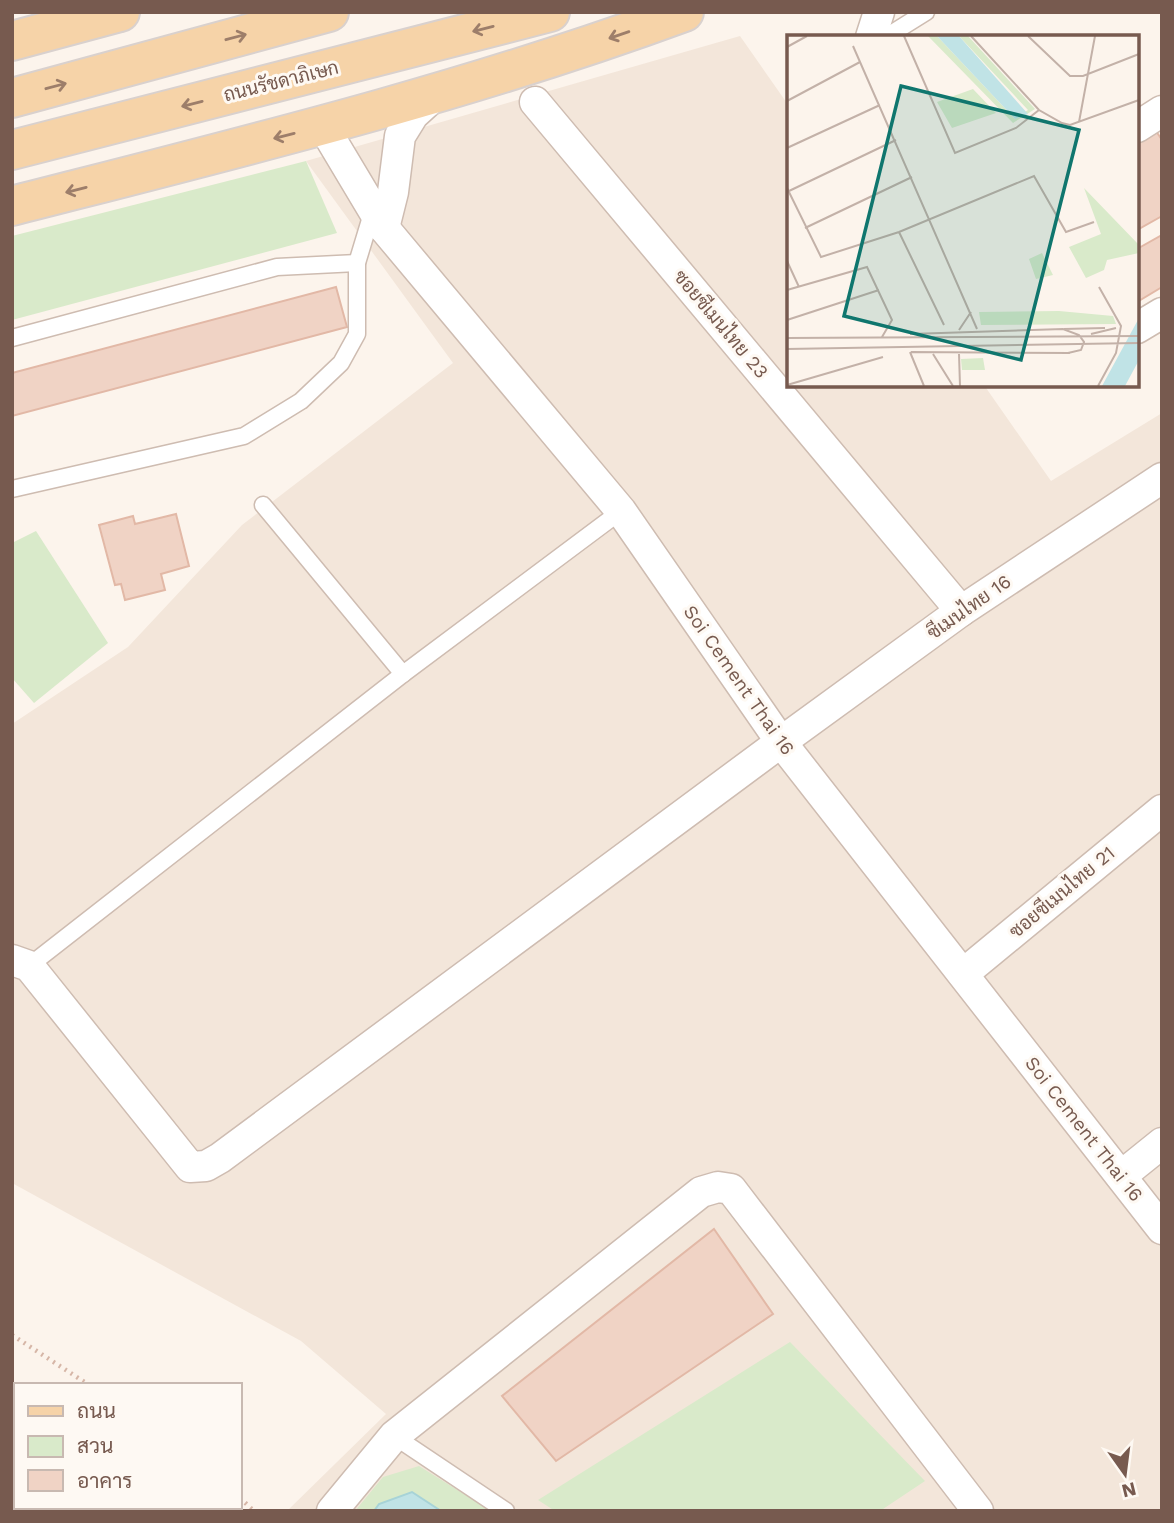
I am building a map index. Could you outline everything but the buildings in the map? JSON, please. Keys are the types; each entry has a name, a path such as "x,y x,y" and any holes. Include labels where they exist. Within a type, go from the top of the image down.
{"main road":[{"path":"12,41 120,12"},
{"path":"12,98 329,12"},
{"name":"ถนนรัชดาภิเษก","path":"12,150 550,12"},
{"path":"12,206 435,95 554,58 684,12"}],"street":[{"path":"872,35 879,12"},
{"path":"378,219 393,192 400,136 413,115 435,95"},
{"name":"ซอยซีเมนไทย 23","path":"535,102 961,611"},
{"path":"1139,126 1162,111"},
{"name":"Soi Cement Thai 16","path":"323,126 378,219 621,511 781,742 1162,1229"},
{"path":"1139,327 1162,313"},
{"name":"ซีเมนไทย 16","path":"21,963 190,1167 206,1166 232,1150 961,611 1162,478"},
{"name":"ซอยซีเมนไทย 21","path":"963,974 1162,810"},
{"path":"1121,1176 1162,1143"},
{"path":"332,1511 394,1436 701,1192 718,1187 730,1189 978,1511"}],"lane":[{"path":"889,35 926,12"},
{"path":"12,489 244,436 301,401 341,363 357,334 357,263 378,219"},
{"path":"12,338 277,267 357,263"},
{"path":"263,505 403,674"},
{"path":"21,963 621,511"},
{"path":"394,1436 506,1511"}],"path":[{"path":"12,1335 86,1383"}],"shaded area":[{"path":"740,36 787,103 787,387 985,387 1051,481 1162,413 1162,1511 287,1511 386,1414 301,1341 12,1183 12,724 128,647 242,525 453,363 306,161"},
{"path":"12,1391 14,1509 182,1511 12,1511"}],"green space":[{"path":"306,161 337,233 12,320 12,236"},
{"path":"36,531 108,643 34,703 12,678 12,543"},
{"path":"790,1342 925,1481 880,1511 555,1511 538,1500"},
{"path":"419,1466 491,1511 441,1511 412,1493 380,1504 374,1511 355,1511 383,1477"}],"water":[{"path":"412,1492 441,1511 374,1511 379,1504"}]}
